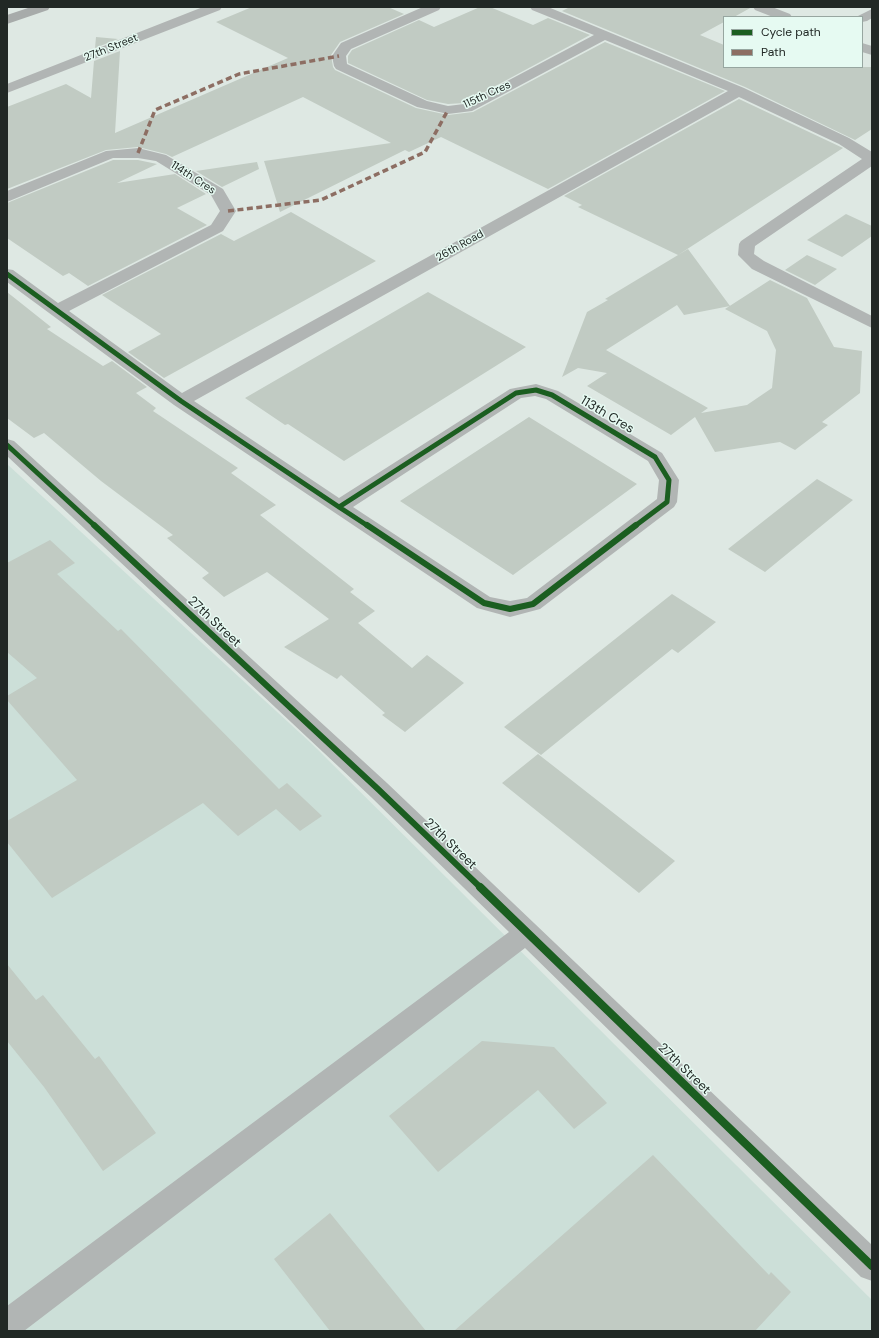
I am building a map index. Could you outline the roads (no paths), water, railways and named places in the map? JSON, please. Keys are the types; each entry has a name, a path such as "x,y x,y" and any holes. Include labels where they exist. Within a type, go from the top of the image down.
{"street":[{"name":"27th Street","path":"7,90 215,7"},
{"name":"115th Cres","path":"434,7 346,46 339,56 341,66 422,104 448,110 467,108 605,35"},
{"path":"537,7 739,91 844,141 872,159 747,244 746,255 758,265 872,324"},
{"path":"760,7 782,16"},
{"path":"7,20 38,8"},
{"path":"863,18 872,13"},
{"name":"26th Road","path":"181,401 739,91"},
{"name":"114th Cres","path":"7,197 111,154 138,153 161,158 217,192 228,211 217,228 58,310"},
{"path":"7,274 181,401 339,507"},
{"name":"113th Cres","path":"536,390 552,395 655,456 669,480 667,502 533,604 510,609 484,603 339,507 516,393 536,390"},
{"name":"27th Street","path":"7,445 379,790 872,1266"},
{"path":"7,1325 526,933"}]}
